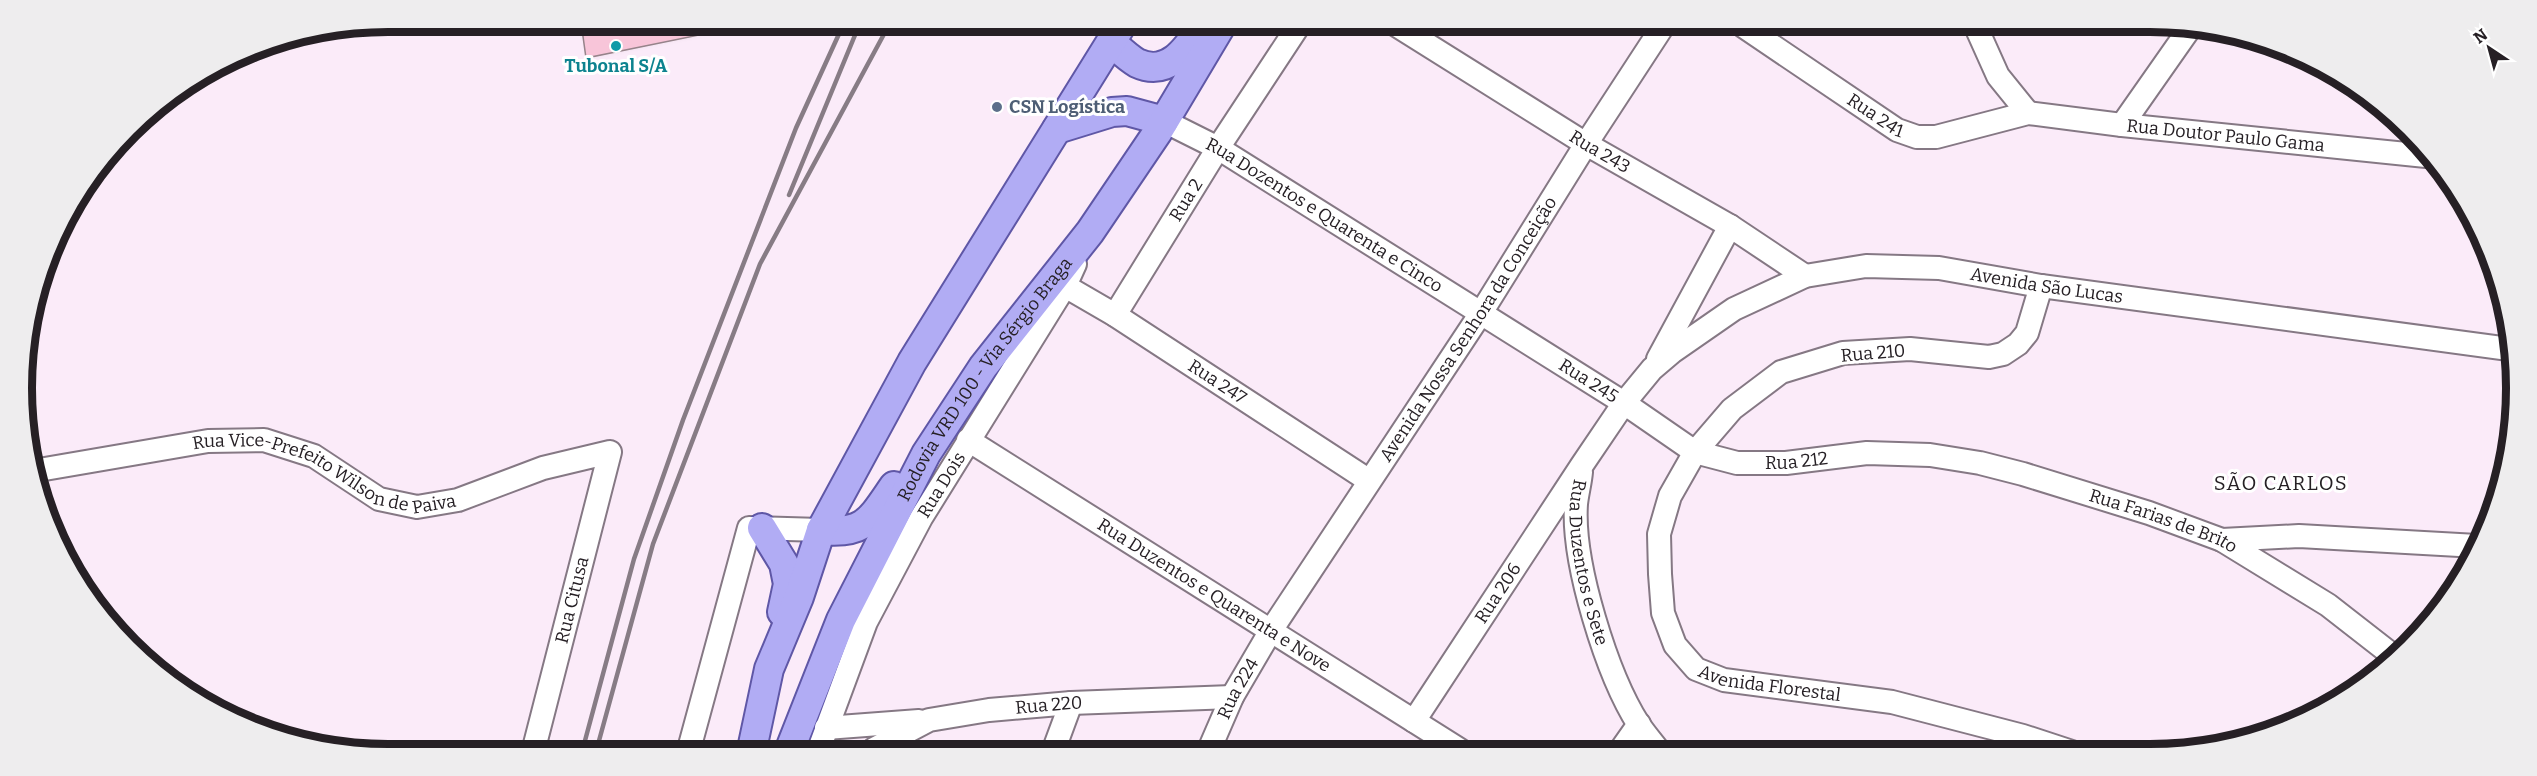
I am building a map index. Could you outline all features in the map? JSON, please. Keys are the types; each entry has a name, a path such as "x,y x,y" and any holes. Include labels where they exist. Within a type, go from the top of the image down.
{"main road":[{"path":"769,669 799,597 821,530 912,362 1117,33 1136,62 1152,67 1171,63 1209,32"},
{"name":"Rodovia VRD 100 - Via Sérgio Braga","path":"792,744 841,620 926,454 983,367 1090,232 1164,121 1214,32"},
{"path":"1057,129 1112,112 1127,111 1164,121"},
{"path":"821,530 841,532 856,529 867,521 944,412 1019,320"},
{"path":"753,744 788,584 784,564 755,528"}],"street":[{"name":"Rua 2","path":"1115,315 1218,148 1294,32"},
{"name":"Rua 243","path":"1407,32 1586,144 1730,226 1805,276"},
{"name":"Avenida Nossa Senhora da Conceição","path":"1270,632 1368,480 1481,314 1586,144 1659,32"},
{"name":"Rua 241","path":"1752,32 1897,130 1917,137 1936,137 2028,113"},
{"path":"1977,32 1998,76 2028,113"},
{"path":"2122,125 2186,34"},
{"name":"Rua Doutor Paulo Gama","path":"2028,113 2122,125 2419,155"},
{"name":"Rua Dozentos e Quarenta e Cinco","path":"1164,121 1218,148 1481,314"},
{"path":"1652,369 1730,226"},
{"name":"Rua Dois","path":"821,743 866,622 921,518 1065,286 1090,232"},
{"name":"Avenida São Lucas","path":"1624,403 1652,369 1672,352 1734,309 1805,276 1866,266 1940,268 2041,286 2503,348"},
{"name":"Rua 247","path":"1065,286 1115,315 1368,480"},
{"name":"Rua 210","path":"1695,452 1732,409 1781,372 1843,353 1910,349 1989,357 2003,354 2018,344 2027,333 2041,286"},
{"name":"Rua 245","path":"1481,314 1624,403 1695,452"},
{"name":"Rua Duzentos e Sete","path":"1624,403 1582,465 1576,506 1578,546 1592,608 1609,660 1639,724 1654,744"},
{"name":"Rua Vice-Prefeito Wilson de Paiva","path":"41,470 208,441 264,440 314,456 379,499 417,507 458,500 543,468 610,452"},
{"name":"Rua Duzentos e Quarenta e Nove","path":"969,440 1450,744"},
{"name":"Rua Citusa","path":"535,744 610,452"},
{"name":"Rua 212","path":"1695,452 1737,463 1786,463 1867,453 1899,454"},
{"name":"Avenida Florestal","path":"1695,452 1670,496 1659,534 1659,544 1663,613 1675,645 1696,669 1724,680 1892,702 2048,744"},
{"name":"Rua Farias de Brito","path":"1899,454 1950,458 2024,474 2149,513 2222,540 2328,605 2388,652"},
{"name":"Rua 206","path":"1414,721 1582,465"},
{"path":"690,744 755,528 821,530"},
{"path":"1541,528 1556,532 1578,546"},
{"path":"2222,540 2300,536 2469,546"},
{"name":"Rua 224","path":"1212,744 1232,697 1270,632"},
{"name":"Rua 220","path":"883,744 929,720 989,710 1071,703 1232,697"},
{"path":"1056,744 1071,703"},
{"path":"821,743 929,720"},
{"path":"1625,744 1639,724"}],"building":[{"path":"582,32 709,32 709,33 586,58"}],"railway":[{"path":"584,744 634,559 683,420 796,128 840,32"},
{"path":"789,195 856,32"},
{"path":"598,744 653,544 760,264 885,32"}],"place":[{"name":"Tubonal S/A","path":"616,46"},
{"name":"CSN Logística","path":"997,107"}],"district":[{"name":"SÃO CARLOS","path":"2281,483"}]}
